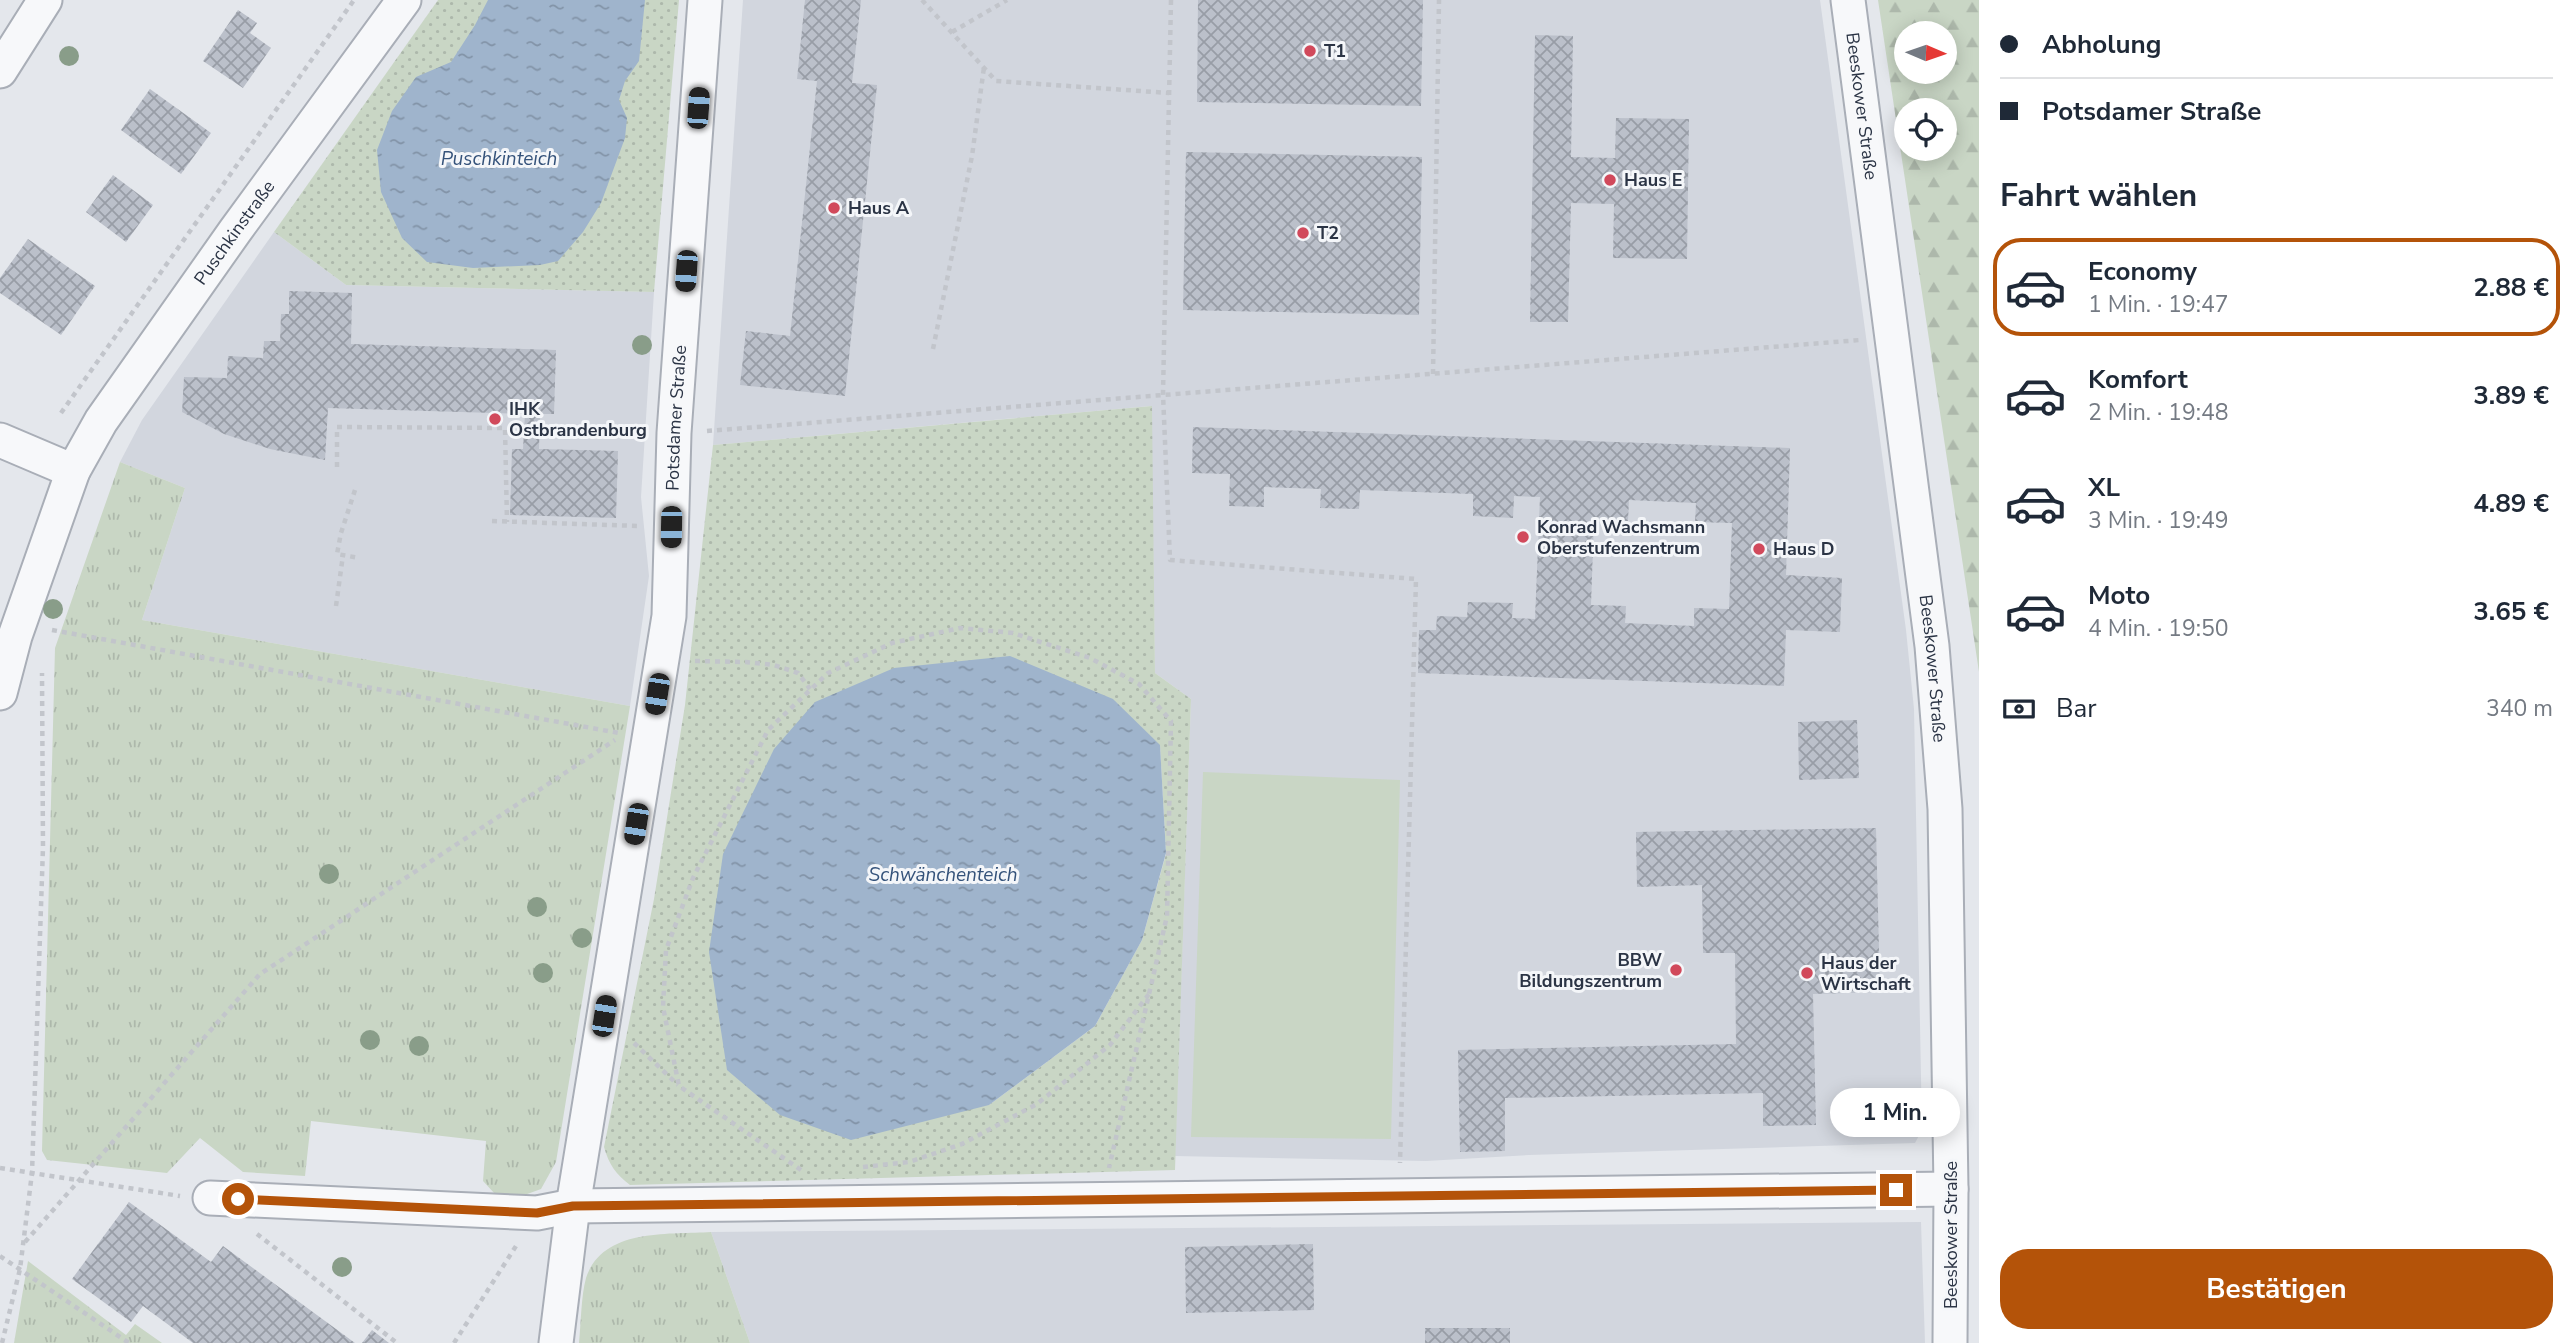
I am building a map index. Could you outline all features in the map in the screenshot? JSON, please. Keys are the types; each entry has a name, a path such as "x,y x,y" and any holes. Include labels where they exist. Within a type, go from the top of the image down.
{"street":[{"path":"0,71 45,0"},
{"name":"Puschkinstraße","path":"0,693 15,636 73,471 108,410 404,0"},
{"name":"Potsdamer Straße","path":"556,1343 573,1206 669,616 674,433 705,0"},
{"name":"Beeskower Straße","path":"1848,0 1932,646 1945,809 1951,1189 1950,1343"},
{"path":"0,440 73,471"},
{"path":"210,1198 537,1213 573,1206 1951,1189"}],"path":[{"path":"61,413 354,0"},
{"path":"922,0 996,80 1169,93"},
{"path":"952,32 1007,0"},
{"path":"1171,0 1163,394 1170,560 1416,579 1399,1196"},
{"path":"1433,374 1439,0"},
{"path":"933,349 972,156 984,67"},
{"path":"674,433 1892,338"},
{"path":"337,467 337,427 505,428 507,522"},
{"path":"355,490 337,554 359,558"},
{"path":"492,521 617,525"},
{"path":"336,606 343,555"},
{"path":"48,641 56,617"},
{"path":"679,1086 663,1007 666,950 693,878 768,730 828,673 892,643 960,628 1013,633 1090,658 1139,684 1171,721 1167,916 1103,1199"},
{"path":"24,1244 260,974 623,734 52,630"},
{"path":"664,652 701,663 746,662 774,665 798,673 810,689"},
{"path":"2,1343 20,1269 32,1173 43,847 41,663"},
{"path":"862,1167 909,1162 962,1144 1037,1104 1110,1045 1150,993"},
{"path":"604,1016 679,1086 849,1202"},
{"path":"0,1168 191,1198 210,1198"},
{"path":"799,1168 812,1169"},
{"path":"454,1343 537,1213"},
{"path":"254,1232 397,1343"},
{"path":"0,1255 130,1343"}],"shaded area":[{"name":"Konrad Wachsmann Oberstufenzentrum","path":"743,0 1820,0 1906,630 1914,709 1922,1130 1915,1143 1529,1155 1426,1161 1175,1156 1191,699 1155,673 1151,406 713,445"},
{"path":"274,232 346,285 654,292 641,497 649,576 630,706 142,620 185,488 120,462 142,420"},
{"path":"1921,1222 1925,1343 750,1343 711,1232"}],"green space":[{"path":"438,0 679,0 654,292 346,285 274,232"},
{"path":"1878,0 1979,0 1979,672 1902,161 1957,161 1957,98 1894,98 1894,106"},
{"path":"1152,406 1155,673 1191,699 1175,1170 630,1185 614,1169 604,1147 654,899 685,705 713,445","holes":["1160,745 1166,854 1142,940 1095,1026 989,1105"]},
{"path":"120,462 185,488 142,620 630,706 556,1162 541,1189 519,1197 495,1194 483,1181 486,1141 311,1121 305,1176 243,1172 200,1138 167,1173 47,1160 42,1151 55,648"},
{"path":"1203,772 1400,780 1391,1139 1191,1137"},
{"path":"711,1232 750,1343 579,1343 586,1278 595,1262 607,1250 639,1237"},
{"path":"28,1261 126,1335 135,1324 162,1343 14,1343"}],"water":[{"name":"Puschkinteich","path":"488,0 645,0 639,61 625,81 619,100 627,118 625,138 601,203 583,232 558,261 540,265 473,268 427,262 402,238 381,192 377,150 392,111 416,77 451,62"},
{"name":"Schwänchenteich","path":"1010,656 1113,699 1160,745 1166,853 1142,940 1095,1026 989,1105 851,1140 780,1115 727,1070 709,952 723,854 774,749 815,702 894,668"}],"building":[{"name":"Haus A","path":"805,0 861,0 852,83 877,85 845,396 740,385 746,331 790,336 817,81 797,79"},
{"name":"T1","path":"1198,0 1423,0 1421,106 1197,102"},
{"path":"238,10 257,23 250,33 271,48 243,88 203,61"},
{"name":"Haus E","path":"1535,35 1573,36 1571,157 1615,158 1616,118 1689,119 1687,259 1613,258 1614,204 1571,203 1568,322 1530,322"},
{"path":"150,89 211,133 181,174 121,130"},
{"name":"T2","path":"1186,152 1422,157 1419,315 1183,310"},
{"path":"113,175 153,205 126,242 86,212"},
{"path":"28,239 95,286 61,335 0,293 0,278"},
{"path":"289,291 352,293 351,344 556,350 554,414 540,414 539,449 618,451 616,518 510,515 512,449 523,449 525,414 328,408 325,460 270,449 224,434 182,412 184,377 227,378 228,356 263,358 264,341 280,341 281,314 289,314"},
{"name":"Haus D","path":"1193,427 1790,448 1786,575 1842,578 1840,632 1786,630 1784,686 1418,673 1419,630 1436,630 1437,616 1467,617 1468,602 1513,603 1512,618 1535,619 1540,497 1514,496 1513,518 1473,516 1473,494 1360,490 1359,509 1320,508 1321,489 1264,487 1264,507 1229,506 1230,474 1192,473","holes":["1629,500 1696,503 1695,522 1732,523 1729,609 1694,608 1694,626 1625,623 1626,606 1591,605 1594,520 1628,521"]},
{"path":"1857,720 1859,778 1799,780 1798,722"},
{"name":"Haus der Wirtschaft","path":"1876,828 1880,992 1813,994 1816,1125 1763,1126 1763,1093 1505,1098 1505,1151 1460,1152 1458,1050 1736,1044 1735,953 1703,953 1702,885 1637,887 1636,832"},
{"path":"129,1202 211,1262 223,1246 355,1343 193,1343 143,1306 131,1322 72,1279"},
{"path":"1313,1244 1314,1310 1186,1313 1185,1247"},
{"path":"1425,1328 1510,1328 1510,1343 1425,1343"},
{"path":"372,1330 389,1343 362,1343"}],"place":[{"name":"T1","path":"1310,51"},
{"name":"Haus E","path":"1610,180"},
{"name":"Haus A","path":"834,208"},
{"name":"T2","path":"1303,233"},
{"name":"IHK Ostbrandenburg","path":"495,419"},
{"name":"Konrad Wachsmann Oberstufenzentrum","path":"1523,537"},
{"name":"Haus D","path":"1759,549"},
{"name":"BBW Bildungszentrum","path":"1676,970"},
{"name":"Haus der Wirtschaft","path":"1807,973"}],"route":[{"path":"238,1199 537,1213 573,1206 1896,1190"}]}
